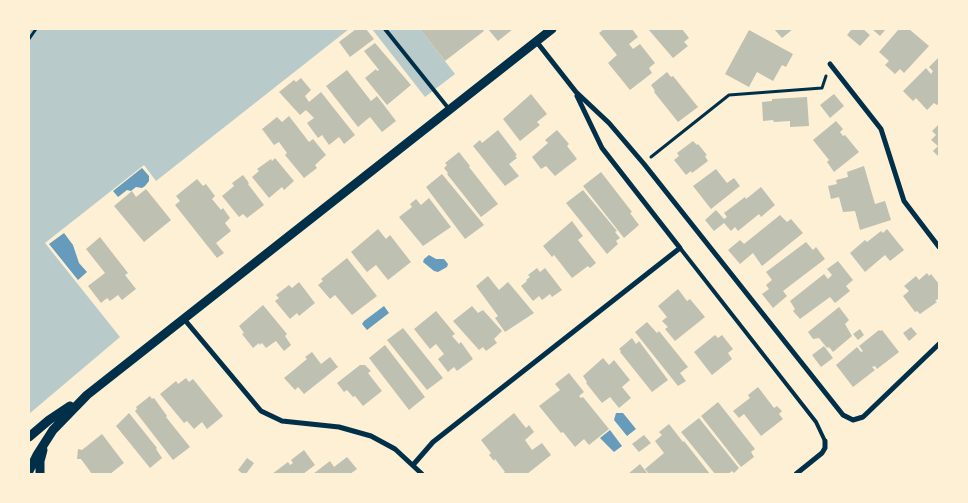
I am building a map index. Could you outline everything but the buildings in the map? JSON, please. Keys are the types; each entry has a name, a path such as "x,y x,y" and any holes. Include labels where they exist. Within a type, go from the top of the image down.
{"street":[{"path":"31,434 87,395 552,29"},
{"path":"536,41 576,92 616,131 835,407 848,418 856,420 863,417 939,344"},
{"path":"830,64 881,129 904,201 939,247"},
{"path":"412,465 434,442 680,248 602,148 576,92"},
{"path":"184,319 261,412 282,421 339,427 371,436 395,449 422,474"},
{"path":"29,471 41,448 58,424 87,395"},
{"path":"40,474 40,461 44,449 58,424"},
{"path":"796,474 822,453 825,448 825,441"}],"lane":[{"path":"385,29 449,109"},
{"path":"680,248 816,422 825,441"}],"path":[{"path":"29,39 36,29"},
{"path":"651,157 729,95 822,88 830,64"}],"shaded area":[{"path":"29,29 349,29 156,181 144,165 45,243 120,337 29,414"},
{"path":"372,29 420,29 455,74 425,97"}],"water":[{"path":"142,168 149,176 149,181 145,186 142,188 136,187 131,191 127,190 118,197 113,191"},
{"path":"64,233 73,245 79,263 87,272 78,280 49,244"},
{"path":"429,255 436,259 444,259 448,264 447,267 438,272 434,271 423,262"},
{"path":"384,306 389,313 367,330 362,324 364,321"},
{"path":"616,413 623,413 636,429 627,436 614,420"},
{"path":"610,430 622,446 614,452 600,438"}]}
